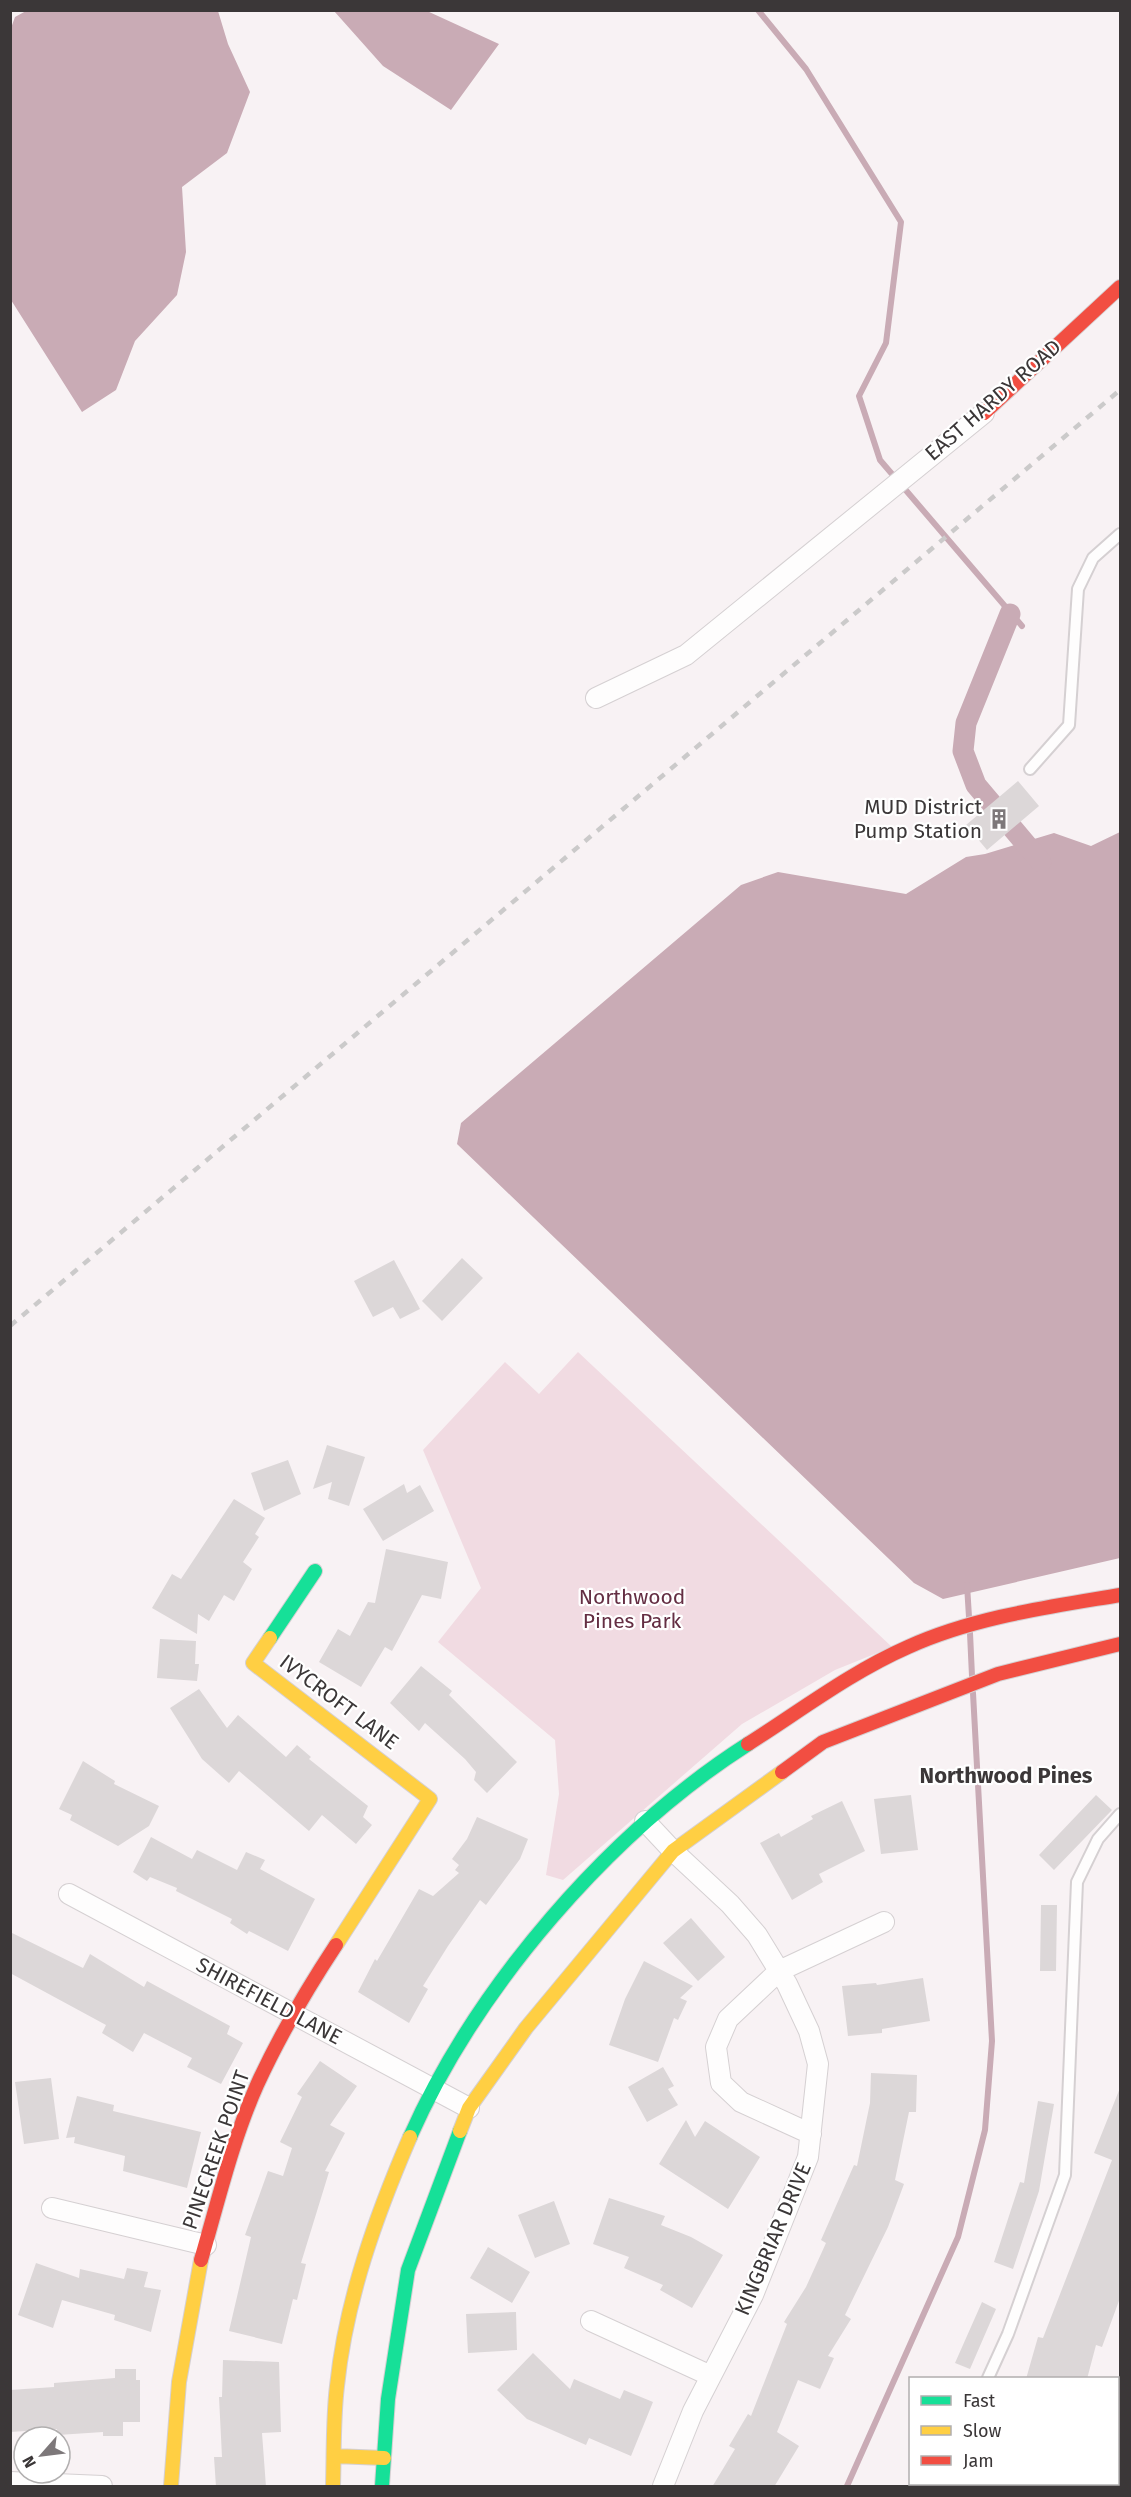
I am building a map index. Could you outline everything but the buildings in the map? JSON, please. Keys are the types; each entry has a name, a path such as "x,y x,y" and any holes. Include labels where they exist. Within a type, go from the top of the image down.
{"street":[{"name":"EAST HARDY ROAD","path":"596,698 686,655 984,413 1120,287"},
{"name":"IVYCROFT LANE","path":"315,1571 253,1663 430,1799"},
{"path":"333,2487 338,2372 356,2287 394,2173 432,2086 494,1990 529,1942 611,1852 645,1821 735,1750 914,1644 996,1617 1120,1595"},
{"path":"382,2487 388,2399 408,2270 469,2108 526,2028 673,1851 823,1742 948,1691 998,1674 1120,1644"},
{"name":"PINECREEK POINT","path":"171,2487 179,2382 197,2276 224,2179 257,2086 295,2014 346,1927 430,1799"},
{"name":"KINGBRIAR DRIVE","path":"645,1821 673,1851 730,1904 756,1935 779,1971 809,2031 818,2064 808,2157 753,2295 693,2411 663,2487"},
{"name":"SHIREFIELD LANE","path":"69,1894 432,2086 469,2108"},
{"path":"811,2133 741,2102 721,2083 716,2047 728,2019 779,1971 884,1922"},
{"path":"52,2208 206,2245"},
{"path":"591,2321 711,2376"},
{"path":"334,2456 384,2458"},
{"path":"10,2482 102,2487"}],"lane":[{"path":"1030,769 1069,725 1078,589 1093,558 1120,534"},
{"path":"989,2377 1008,2334 1065,2175 1077,1882 1098,1839 1120,1814"}],"green space":[{"name":"Northwood Pines Park","path":"578,1352 892,1647 835,1670 742,1724 563,1880 546,1875 559,1794 555,1740 438,1642 481,1588 423,1450 505,1362 539,1394"}],"shaded area":[{"path":"26,11 218,11 228,44 250,92 227,153 182,187 186,252 177,295 135,341 116,390 82,412 11,300 11,28 15,17"},
{"path":"334,11 427,11 499,44 451,110 383,66"},
{"path":"1120,832 1120,1558 943,1599 914,1583 457,1144 461,1123 741,885 778,872 906,894 966,857 985,854 1054,833 1091,846"}],"waterway":[{"path":"758,10 806,69 901,222 886,343 859,396 880,460 1022,626"},
{"path":"1010,614 966,723 963,751 976,785 1041,862"},
{"path":"967,1585 969,1617"},
{"path":"970,1633 972,1676"},
{"path":"847,2486 958,2237 985,2130 992,2041 973,1693"}],"railway":[{"path":"10,1326 1120,390"}],"traffic: fast":[{"path":"270,1638 315,1571"},
{"path":"410,2137 438,2080 472,2024 510,1970 552,1917 646,1822 696,1780 748,1744"},
{"path":"382,2486 388,2399 408,2270 460,2131"}],"traffic: slow":[{"path":"270,1638 253,1663 430,1799 336,1945"},
{"path":"460,2131 469,2108 526,2028 673,1851 782,1772"},
{"path":"333,2486 336,2398 347,2322 374,2228 410,2137"},
{"path":"171,2486 179,2382 201,2260"},
{"path":"334,2456 384,2458"}],"traffic: jam":[{"path":"984,413 1120,287"},
{"path":"748,1744 866,1668 908,1647 959,1628 1012,1614 1120,1595"},
{"path":"782,1772 823,1742 998,1674 1120,1644"},
{"path":"201,2260 248,2106 294,2014 336,1945"}],"place":[{"name":"MUD District Pump Station","path":"999,819"}],"district":[{"name":"Northwood Pines","path":"1006,1775"}]}
